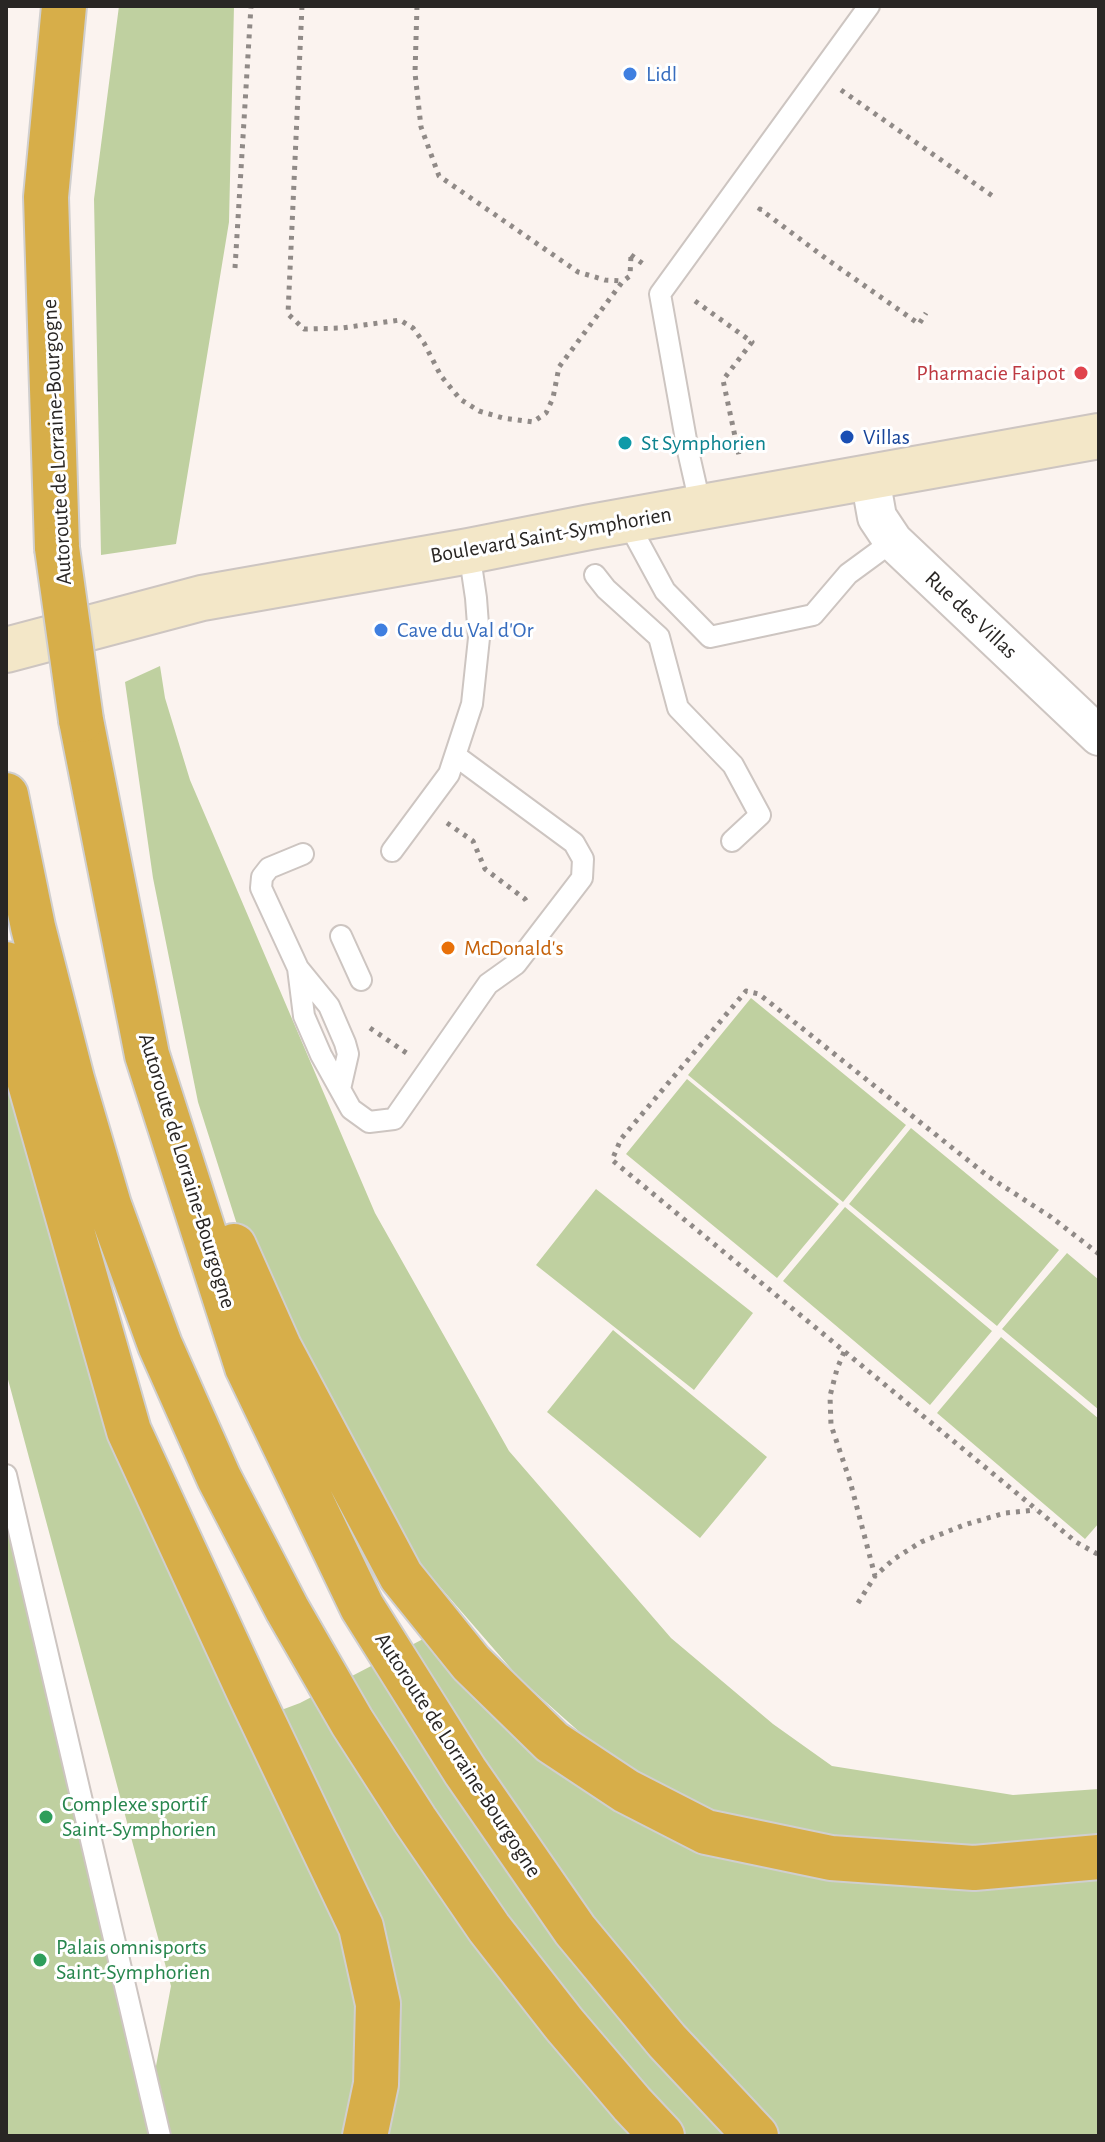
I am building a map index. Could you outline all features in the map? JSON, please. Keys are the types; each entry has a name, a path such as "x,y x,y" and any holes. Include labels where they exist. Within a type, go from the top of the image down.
{"highway":[{"name":"Autoroute de Lorraine-Bourgogne","path":"64,6 46,197 57,548 81,720 147,1055 247,1367 362,1607 465,1771 575,1930 667,2041 756,2136"},
{"path":"6,795 37,942 72,1079 109,1205 160,1345 219,1478 337,1697 415,1820 489,1928 545,2000 662,2136"},
{"path":"6,964 29,1080 129,1431 361,1927 378,2004 376,2084 365,2136"},
{"path":"147,1055 279,1347 401,1576 471,1663 552,1742 626,1791 706,1832 831,1858 974,1868 1099,1857"}],"main road":[{"name":"Boulevard Saint-Symphorien","path":"6,650 202,598 1099,436"}],"street":[{"name":"Rue des Villas","path":"870,478 877,517 893,541 1099,736"}],"lane":[{"path":"701,508 660,294 869,6"},
{"path":"627,521 665,591 710,637 813,615 848,574 893,541"},
{"path":"392,851 449,774 472,704 479,638 469,551"},
{"path":"595,575 606,589 659,637 678,708 733,765 760,815 732,841"},
{"path":"303,854 269,868 262,877 261,888 298,968 304,1016 321,1055 351,1109 369,1122 394,1119 488,984 516,964 582,878 583,859 574,843 456,756"},
{"path":"341,936 361,980"},
{"path":"6,1475 160,2136"}],"path":[{"path":"235,268 251,6"},
{"path":"302,6 288,314 295,322 304,329 342,328 400,320 413,328 441,376 460,399 491,415 533,422 546,413 553,398 559,367 623,281 630,276 631,255 752,342 723,380 748,500"},
{"path":"417,6 415,73 421,127 439,176 578,272 605,280 623,281"},
{"path":"819,75 994,197"},
{"path":"752,221 760,209 919,324 926,313"},
{"path":"695,301 703,290"},
{"path":"440,817 473,841 485,869 525,899 531,909 548,922"},
{"path":"361,980 344,991 358,1019 428,1068"},
{"path":"1098,1552 1076,1542 612,1160 621,1139 746,991 759,994 989,1177 1051,1217 1099,1254"},
{"path":"844,1352 830,1396 831,1425 850,1481 875,1576"},
{"path":"858,1603 875,1576 921,1542 1005,1513 1037,1510"}],"green space":[{"path":"119,6 234,6 229,222 176,544 101,555 94,199"},
{"path":"160,666 165,698 190,780 375,1213 509,1451 671,1638 773,1724 832,1766 1013,1795 1099,1789 1099,1842 1049,1847 904,1847 779,1832 694,1806 602,1752 520,1679 415,1558 240,1234 198,1102 153,878 125,682"},
{"path":"751,998 906,1125 843,1202 688,1075"},
{"path":"6,1069 47,1228 131,1474 236,1718 325,1898 367,1886 276,1712 300,1703 425,1638 603,1802 1099,1877 1099,2136 6,2136 6,1498 153,2082 171,1986 6,1372"},
{"path":"687,1079 839,1204 777,1278 626,1154"},
{"path":"911,1128 1059,1250 997,1326 849,1204"},
{"path":"596,1189 753,1313 694,1390 536,1265"},
{"path":"845,1207 992,1331 930,1405 783,1281"},
{"path":"1067,1253 1099,1280 1099,1410 1002,1329"},
{"path":"613,1330 767,1457 700,1538 547,1412"},
{"path":"1001,1337 1099,1419 1099,1523 1085,1539 937,1413"}],"place":[{"name":"Lidl","path":"630,74"},
{"name":"Pharmacie Faipot","path":"1081,373"},
{"name":"Villas","path":"847,437"},
{"name":"St Symphorien","path":"625,443"},
{"name":"Cave du Val d'Or","path":"381,630"},
{"name":"McDonald's","path":"448,948"},
{"name":"Complexe sportif Saint-Symphorien","path":"46,1817"},
{"name":"Palais omnisports Saint-Symphorien","path":"40,1960"}]}
